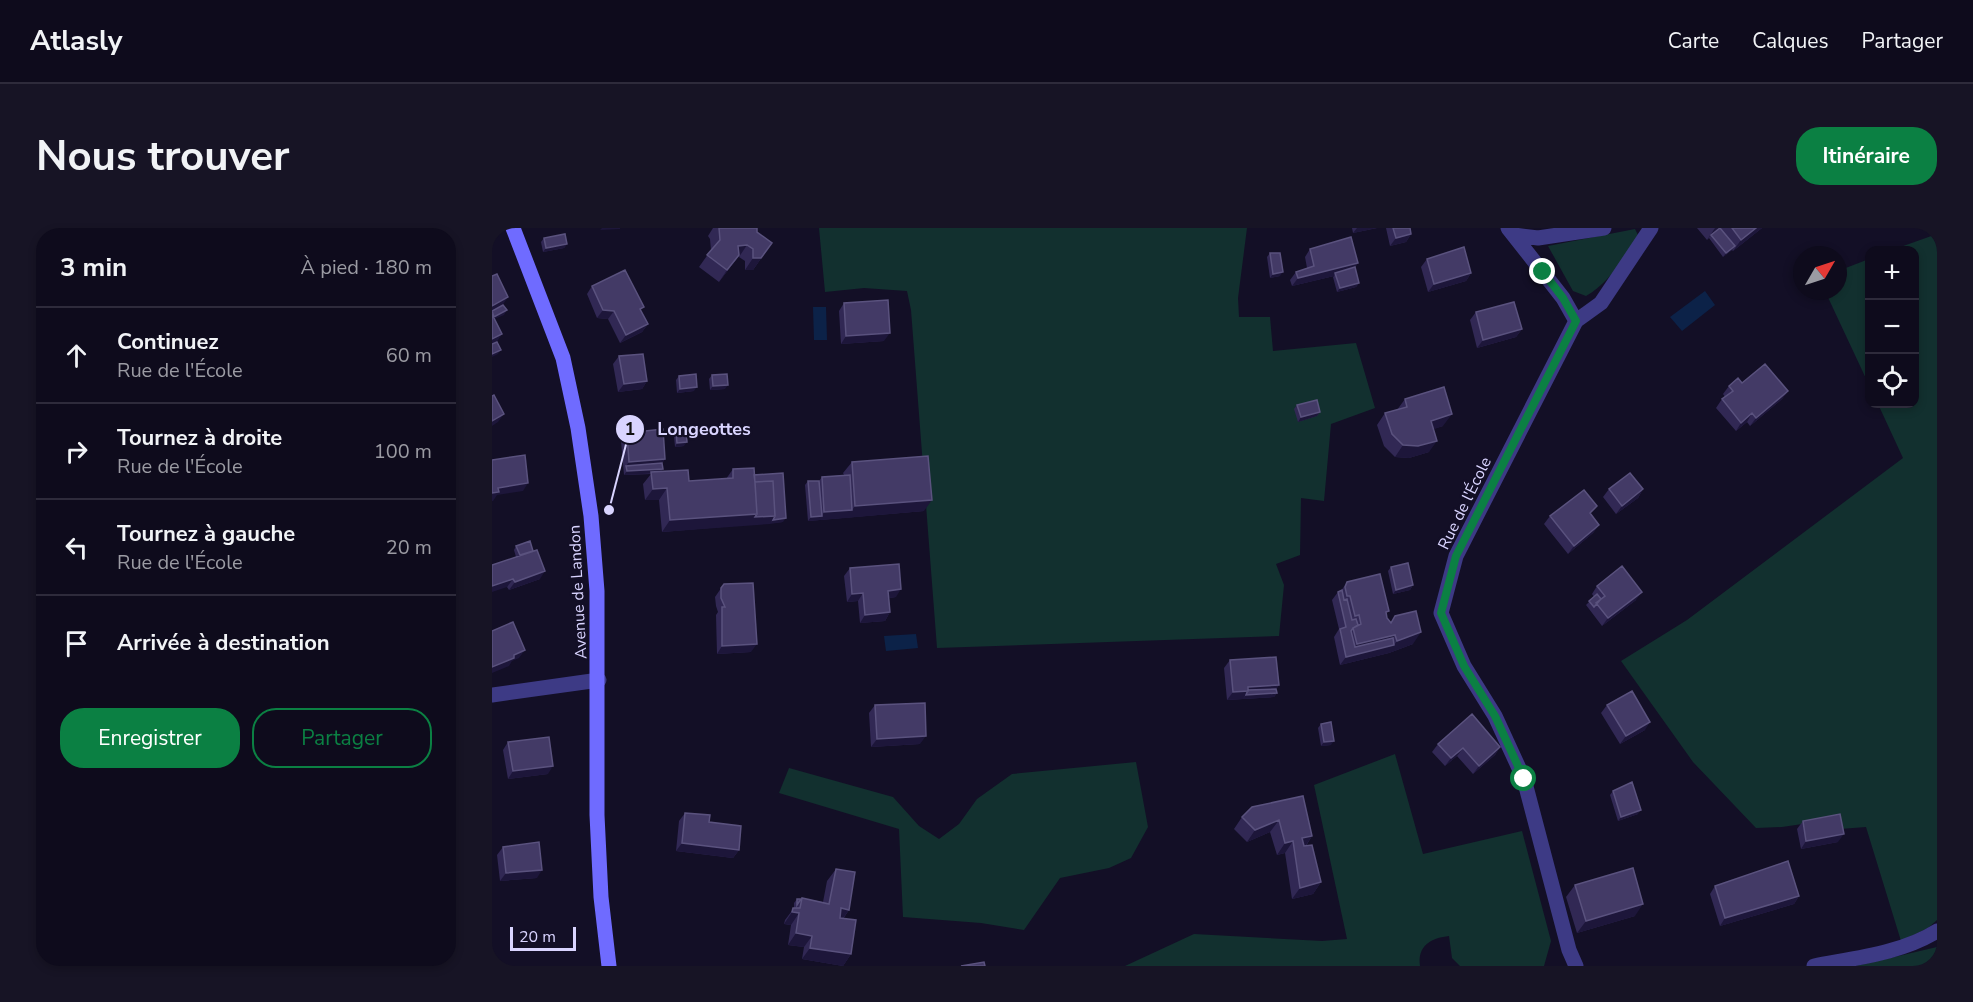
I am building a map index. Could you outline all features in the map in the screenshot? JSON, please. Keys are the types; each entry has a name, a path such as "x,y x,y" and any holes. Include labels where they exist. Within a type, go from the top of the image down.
{"street":[{"name":"Avenue de Landon","path":"513,228 562,358 578,428 591,516 597,585 600,897 609,966"},
{"path":"1511,232 1538,238 1604,228"},
{"path":"1511,232 1563,298 1576,321 1601,303 1651,228"},
{"name":"Rue de l'École","path":"1576,321 1456,556 1441,613 1464,666 1495,716 1524,779 1569,950 1576,966"},
{"path":"492,695 598,680"},
{"path":"1814,966 1876,953 1926,938 1937,931"},
{"path":"1562,966 1569,950"}],"green space":[{"path":"819,228 1247,228 1238,298 1239,317 1270,317 1273,351 1356,343 1375,408 1331,424 1324,501 1301,498 1300,555 1276,564 1284,585 1279,636 937,648 911,310 907,291 864,288 825,292"},
{"path":"1635,229 1638,235 1621,261 1602,284 1586,296 1573,291 1548,246"},
{"path":"1937,234 1937,920 1928,928 1901,941 1866,827 1840,829 1836,819 1782,827 1756,828 1693,762 1621,661 1687,620 1903,458 1880,408 1919,408 1919,246 1903,246"},
{"path":"1865,261 1865,376 1829,300 1847,300 1847,268"},
{"path":"1395,754 1423,854 1522,831 1551,941 1544,966 1460,966 1452,958 1449,936 1431,941 1423,948 1420,966 1125,966 1194,934 1322,941 1347,939 1314,785"},
{"path":"1136,762 1148,827 1131,858 1109,868 1060,878 1024,930 981,923 903,917 899,829 779,793 789,768 893,797 919,826 939,839 959,824 977,799 1012,774"},
{"path":"1937,947 1937,966 1856,966"}],"water":[{"path":"1705,291 1715,305 1682,331 1670,317"},
{"path":"813,307 826,307 827,340 814,340"},
{"path":"916,634 918,648 886,651 884,636"}],"building":[{"path":"719,228 757,228 757,232 772,243 761,258 753,258 753,249 747,245 738,246 739,255 727,270 707,255 720,240"},
{"path":"1393,228 1410,228 1411,234 1396,238"},
{"path":"1720,228 1735,246 1726,253 1711,235"},
{"path":"1732,228 1756,228 1741,240"},
{"path":"565,234 567,244 546,248 544,238"},
{"path":"1351,237 1358,263 1298,278 1296,272 1314,266 1310,249"},
{"path":"1464,247 1471,273 1434,284 1427,259"},
{"path":"1270,253 1280,253 1283,272 1273,274"},
{"path":"1355,267 1359,283 1340,288 1335,273"},
{"path":"625,270 644,307 640,309 648,324 626,335 614,311 603,310 592,286"},
{"path":"497,274 508,297 492,306 492,276"},
{"path":"888,300 890,333 846,336 844,303"},
{"path":"1514,302 1522,329 1483,340 1476,312"},
{"path":"503,305 507,310 494,317 492,311"},
{"path":"492,314 502,334 492,339"},
{"path":"497,342 501,350 492,354 492,344"},
{"path":"643,354 647,381 624,384 619,356"},
{"path":"1765,364 1788,391 1756,418 1752,413 1741,423 1722,399 1733,391 1729,386 1738,378 1742,383"},
{"path":"696,374 697,387 680,389 679,376"},
{"path":"727,374 728,385 713,386 712,375"},
{"path":"1444,387 1452,414 1431,421 1437,441 1418,446 1403,445 1392,434 1385,413 1407,407 1405,399"},
{"path":"494,395 504,414 492,421 492,396"},
{"path":"1317,400 1320,412 1301,417 1297,405"},
{"path":"663,429 665,459 629,462 627,433"},
{"path":"686,431 687,442 677,443 676,432"},
{"path":"525,455 528,483 498,488 499,492 492,493 492,460"},
{"path":"928,456 932,500 855,506 852,462"},
{"path":"662,463 663,469 627,471 626,466"},
{"path":"754,468 757,514 670,520 667,488 653,489 651,472 688,470 689,481 733,478 733,469"},
{"path":"783,473 786,518 773,520 775,516 773,481 755,482 754,475"},
{"path":"1630,473 1643,489 1622,506 1609,489"},
{"path":"850,475 852,510 824,512 822,477"},
{"path":"773,481 775,516 755,517 757,514 755,482"},
{"path":"808,481 819,481 822,516 811,517"},
{"path":"1584,490 1597,506 1590,513 1599,525 1574,546 1550,516"},
{"path":"530,541 533,551 520,555 516,546"},
{"path":"537,550 545,571 515,582 513,579 492,586 492,565"},
{"path":"1408,563 1413,585 1396,590 1391,567"},
{"path":"899,564 901,589 888,591 890,612 865,615 863,593 852,594 850,568"},
{"path":"1622,566 1642,592 1608,618 1596,603 1605,596 1597,586"},
{"path":"1380,574 1389,611 1386,612 1387,618 1391,623 1395,616 1416,611 1421,632 1397,641 1395,635 1357,644 1353,628 1361,624 1359,615 1355,616 1345,587 1347,582"},
{"path":"753,583 757,644 722,646 722,607 725,607 721,598 721,588 724,584"},
{"path":"1342,590 1344,600 1347,599 1352,620 1356,619 1358,625 1351,631 1355,647 1393,638 1394,645 1346,657 1340,629 1346,627 1338,592"},
{"path":"1597,594 1601,599 1594,607 1589,601"},
{"path":"513,622 525,650 514,655 514,658 492,667 492,631"},
{"path":"1276,657 1279,685 1248,687 1248,691 1233,692 1230,660"},
{"path":"1276,689 1277,693 1246,695 1248,690"},
{"path":"1632,691 1650,722 1626,736 1607,705"},
{"path":"925,703 926,736 877,739 875,705"},
{"path":"1472,714 1500,747 1479,766 1463,748 1451,758 1438,744"},
{"path":"1331,722 1334,741 1324,742 1321,724"},
{"path":"549,737 553,766 513,771 508,742"},
{"path":"1632,782 1641,810 1621,817 1613,791"},
{"path":"1303,796 1312,836 1302,838 1304,846 1312,845 1321,882 1300,888 1293,841 1285,843 1279,820 1255,830 1242,817 1252,807"},
{"path":"685,813 710,815 709,822 741,826 739,850 682,843"},
{"path":"1840,814 1844,834 1806,841 1803,821"},
{"path":"539,842 542,870 506,873 503,847"},
{"path":"1788,861 1799,896 1725,918 1715,886"},
{"path":"1633,868 1643,904 1586,921 1575,885"},
{"path":"836,869 855,872 849,910 841,908 840,918 856,920 851,954 810,948 812,936 796,933 799,913 792,912 793,908 800,908 802,898 829,904"},
{"path":"984,962 985,966 961,966"}],"place":[{"name":"Longeottes","path":"609,510"}],"route":[{"path":"1524,779 1495,716 1464,666 1441,613 1456,556 1576,321 1563,298 1543,272"}]}
